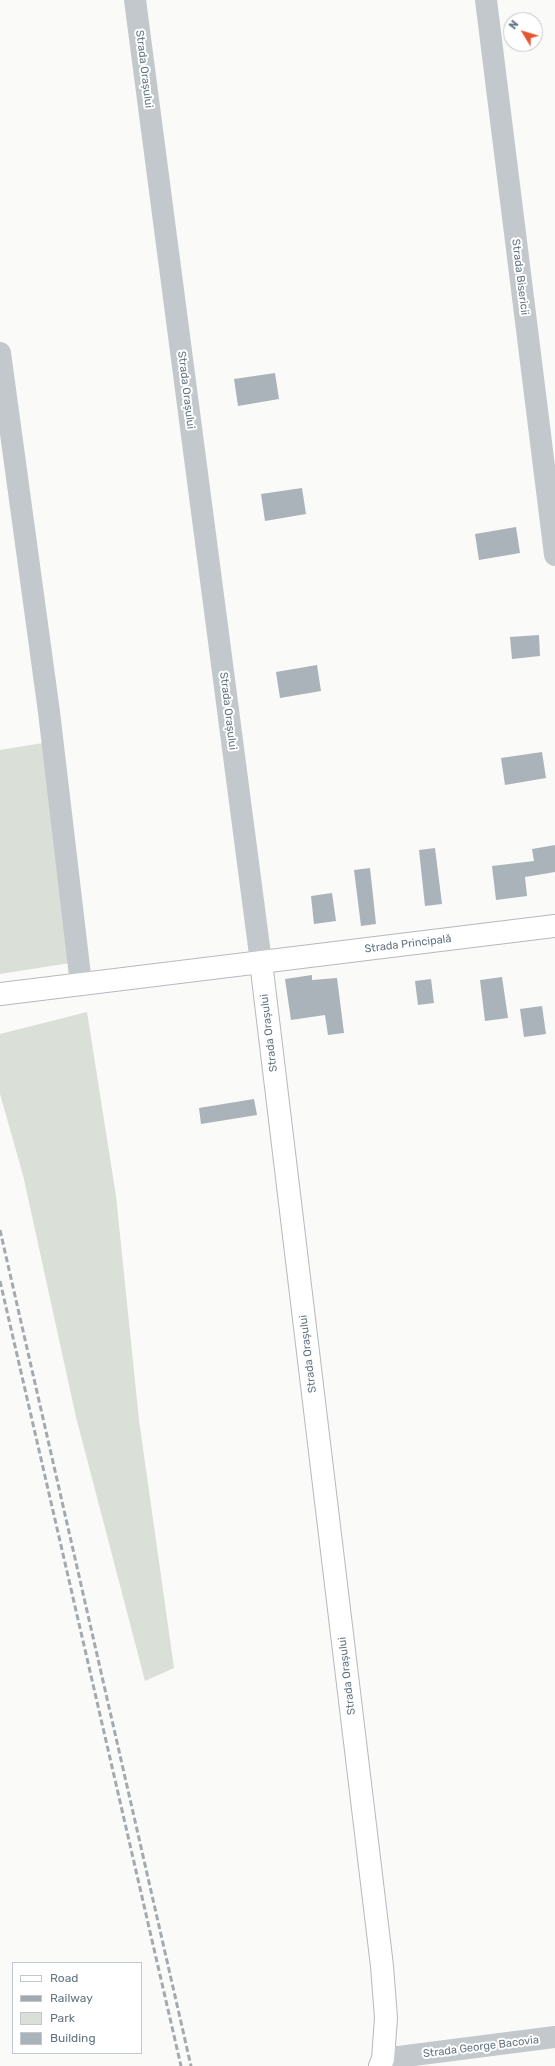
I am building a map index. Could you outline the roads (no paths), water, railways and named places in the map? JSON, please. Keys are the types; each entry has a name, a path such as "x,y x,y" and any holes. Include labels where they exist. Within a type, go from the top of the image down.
{"main road":[{"name":"Strada Principală","path":"0,994 555,926"},
{"name":"Strada Orașului","path":"261,962 382,1966 386,2018 381,2063"}],"street":[{"name":"Strada Orașului","path":"135,0 261,962"},
{"name":"Strada Bisericii","path":"486,0 555,555"},
{"path":"0,354 48,704 81,984"},
{"name":"Strada George Bacovia","path":"381,2063 555,2037"}],"railway":[{"path":"0,1230 191,2066"},
{"path":"0,1281 181,2066"}]}
